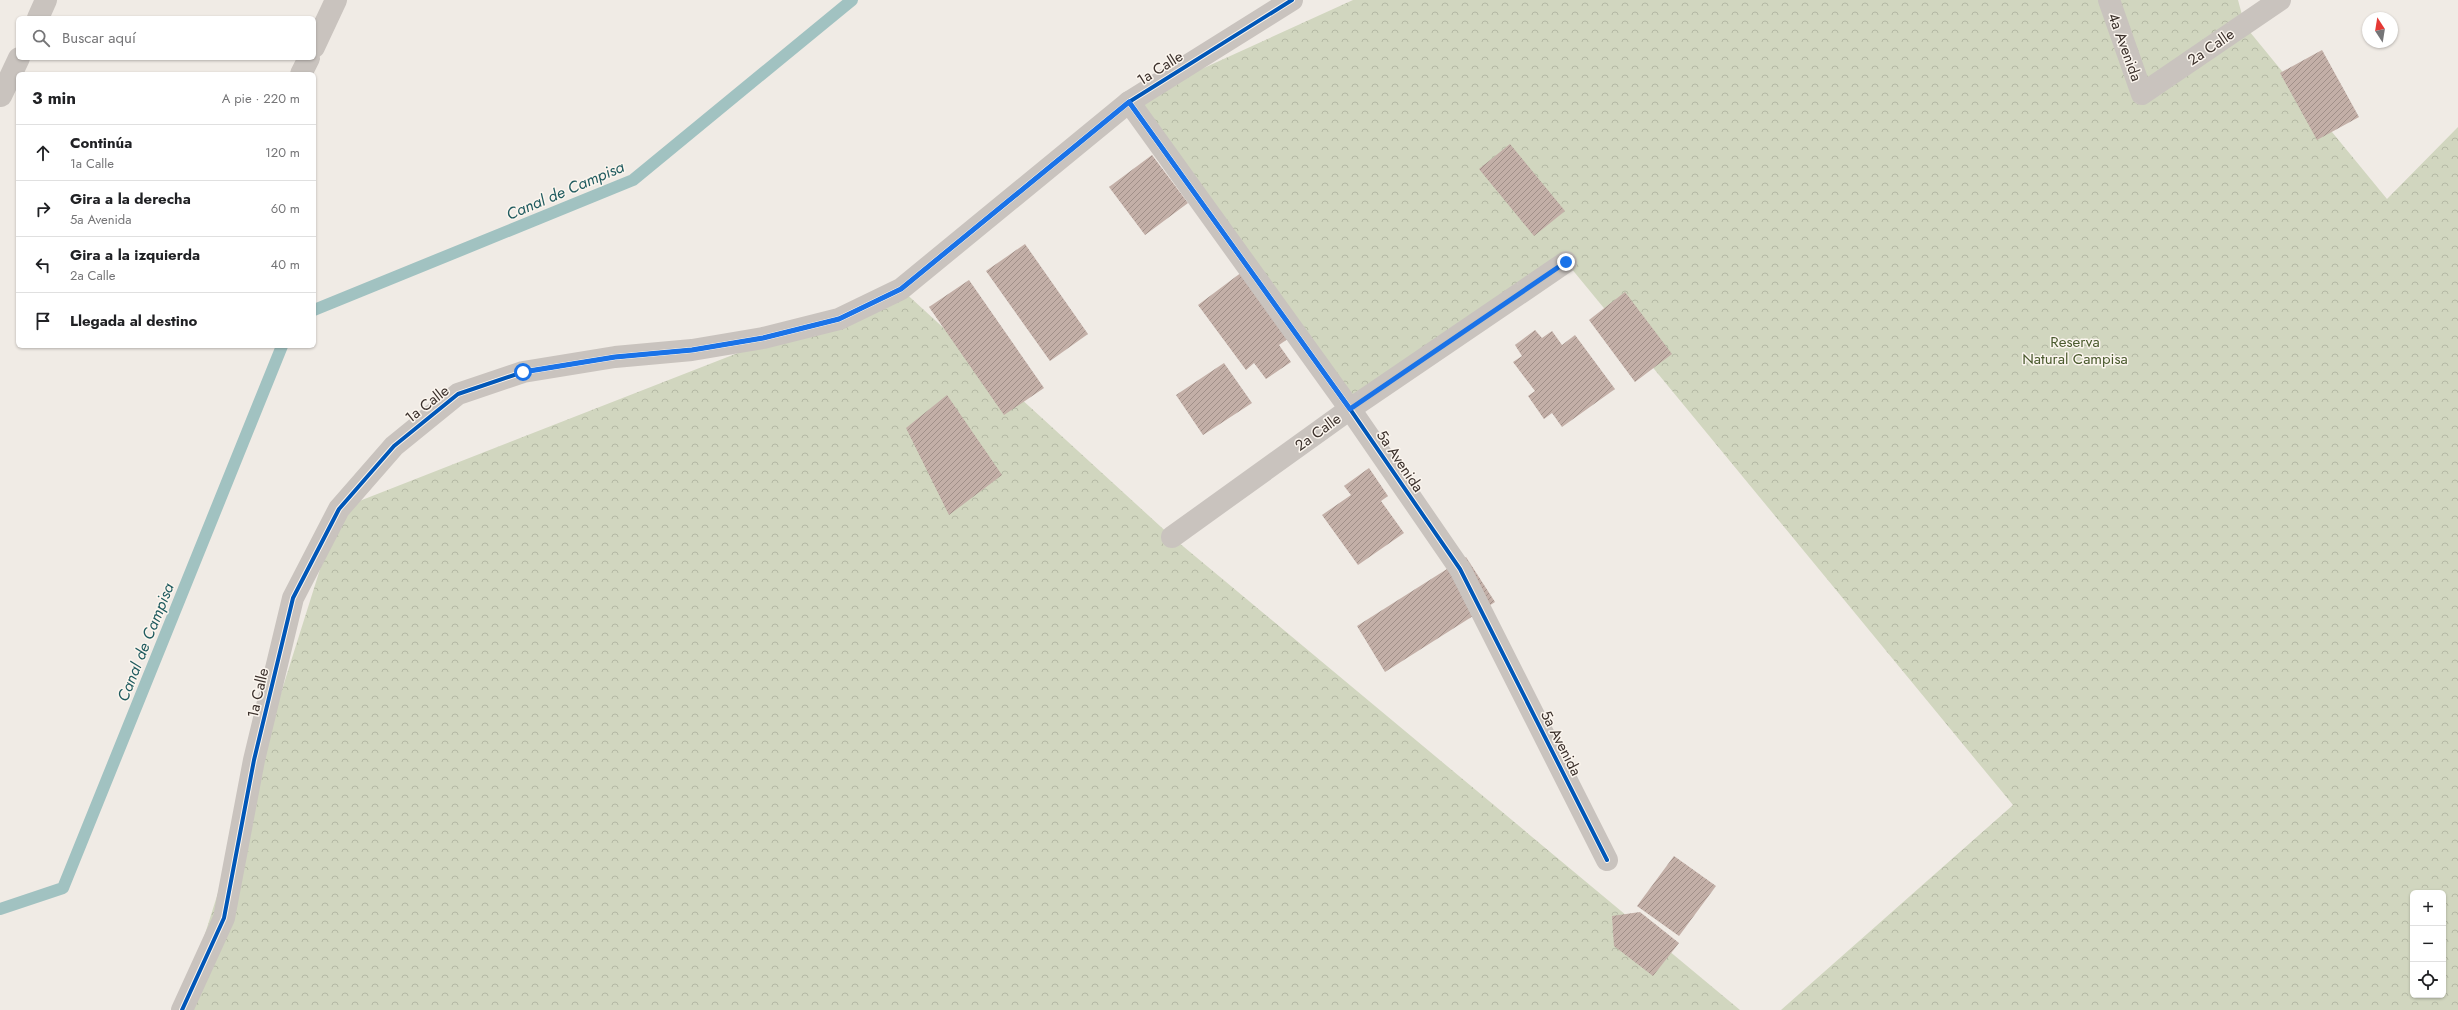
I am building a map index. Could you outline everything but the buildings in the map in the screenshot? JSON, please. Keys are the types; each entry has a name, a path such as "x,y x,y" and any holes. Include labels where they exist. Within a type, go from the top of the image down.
{"street":[{"path":"39,16 46,0"},
{"path":"316,42 336,0"},
{"name":"1a Calle","path":"182,1010 224,918 254,760 293,598 339,509 394,446 458,394 523,372 615,357 692,350 763,338 839,319 901,289 1129,102 1292,0"},
{"name":"4a Avenida","path":"2109,0 2142,94"},
{"name":"2a Calle","path":"2142,94 2280,0"},
{"path":"1,96 18,60"},
{"path":"302,72 307,60"},
{"name":"5a Avenida","path":"1129,102 1350,409 1460,569 1607,860"},
{"name":"2a Calle","path":"1172,537 1350,409 1566,262"}],"green space":[{"name":"Reserva Natural Campisa","path":"1353,0 2238,0 2245,26 2387,199 2458,127 2458,1010 1781,1010 2013,805 1566,262 1350,409 1129,102"},
{"path":"901,289 1172,537 1740,1010 181,1010 339,509"}],"waterway":[{"name":"Canal de Campisa","path":"316,309 633,180 852,0"},
{"name":"Canal de Campisa","path":"0,909 63,888 281,348"}],"cycle path":[{"path":"182,1010 224,918 254,760 293,598 339,509 394,446 458,394 523,372 615,357 692,350 763,338 839,319 901,289 1129,102 1292,0"},
{"path":"1129,102 1350,409 1460,569 1607,860"}],"route":[{"path":"523,372 615,357 692,350 763,338 839,319 901,289 1129,102 1350,409 1566,262"}]}
